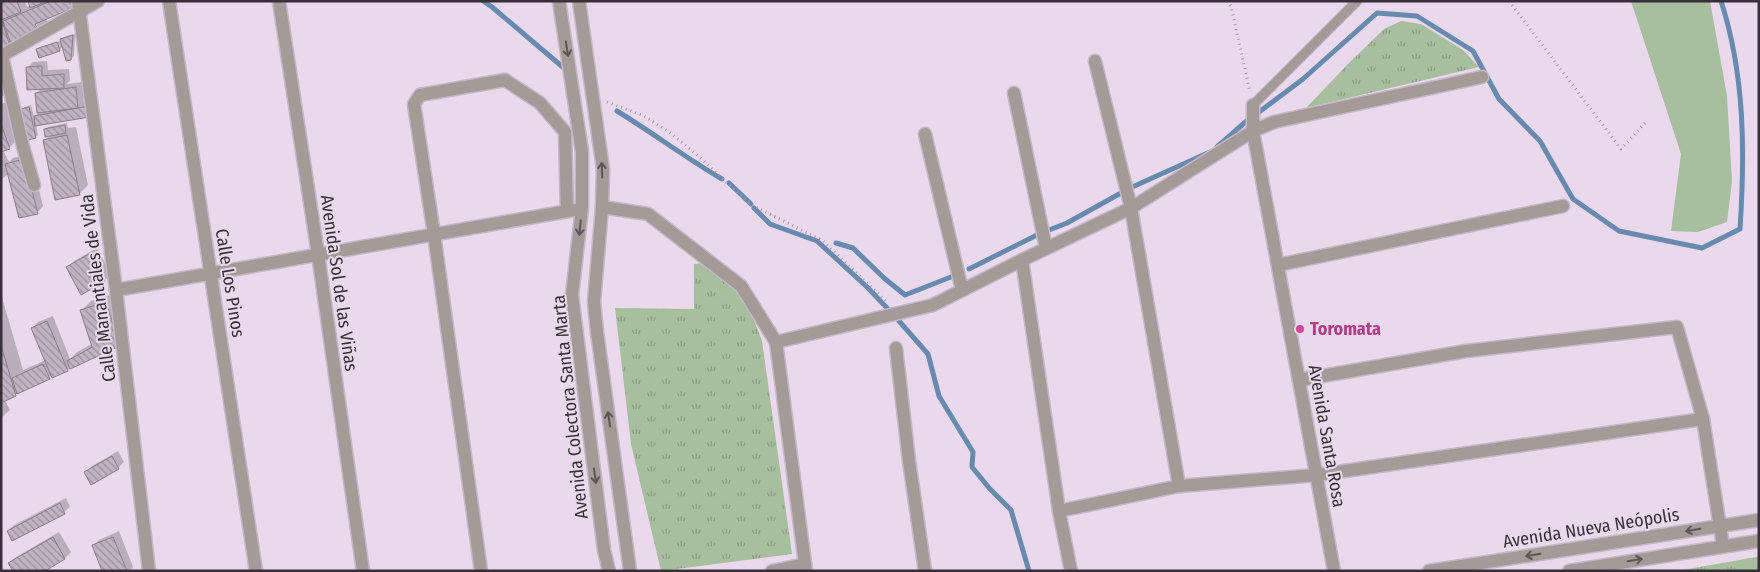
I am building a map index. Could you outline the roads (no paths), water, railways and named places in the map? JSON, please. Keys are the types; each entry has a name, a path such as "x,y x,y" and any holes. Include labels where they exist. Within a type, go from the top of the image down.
{"street":[{"path":"34,185 1,56 80,6 98,1"},
{"name":"Calle Los Pinos","path":"169,1 256,571"},
{"name":"Avenida Sol de las Viñas","path":"279,1 318,254 363,571"},
{"name":"Avenida Colectora Santa Marta","path":"559,1 582,152 582,208 572,295 604,550 609,571"},
{"name":"Avenida Colectora Santa Marta","path":"579,1 603,169 602,207 594,302 630,571"},
{"name":"Calle Manantiales de Vida","path":"80,6 149,571"},
{"path":"1095,61 1131,208 1179,486"},
{"path":"776,342 933,305 1131,208 1253,131 1274,122 1482,77"},
{"path":"481,571 414,104 420,95 505,80 540,103 564,132 567,211"},
{"path":"1014,92 1046,248"},
{"name":"Avenida Santa Rosa","path":"1253,105 1253,131 1334,571"},
{"path":"925,134 962,290"},
{"path":"1278,265 1563,206"},
{"path":"602,207 648,214 741,286 776,342 806,567 772,571"},
{"path":"116,290 582,208"},
{"path":"1022,260 1059,511 1071,571"},
{"path":"1299,380 1466,351 1677,327 1703,419 1723,546"},
{"path":"896,348 909,461 925,571"},
{"path":"1059,511 1179,486 1316,475 1703,419"},
{"name":"Avenida Nueva Neópolis","path":"1429,571 1759,520"},
{"path":"1569,571 1759,540"}],"lane":[{"path":"1253,105 1357,1"}],"waterway":[{"path":"483,1 565,69"},
{"path":"1255,115 1303,79 1377,13 1417,16 1473,51 1499,99 1540,141 1573,199 1619,231 1702,248 1740,229 1743,143 1739,86 1735,57 1721,1"},
{"path":"617,111 722,179"},
{"path":"1217,147 1250,118"},
{"path":"1049,230 1067,223 1130,188 1210,152"},
{"path":"729,183 751,204"},
{"path":"754,208 770,224 817,241 888,309"},
{"path":"969,269 1041,233"},
{"path":"836,243 853,248 905,295 956,275"},
{"path":"899,321 928,354 939,396 973,452 972,467 1011,510 1029,571"}],"place":[{"name":"Toromata","path":"1300,329"}]}
